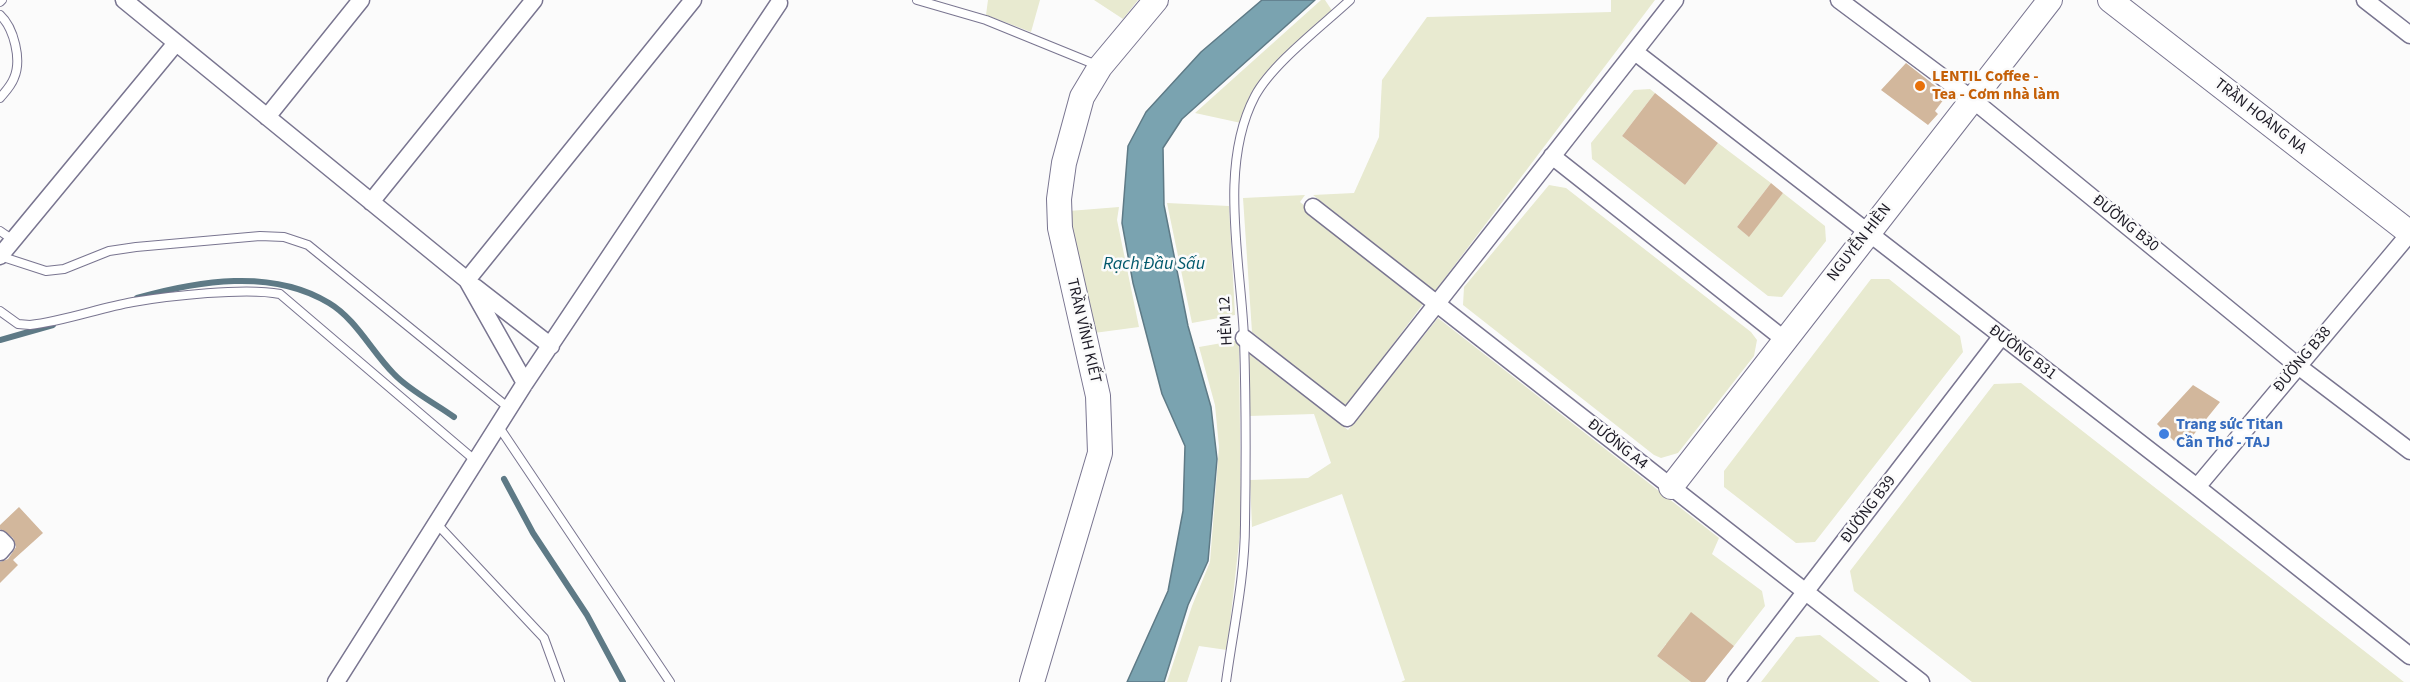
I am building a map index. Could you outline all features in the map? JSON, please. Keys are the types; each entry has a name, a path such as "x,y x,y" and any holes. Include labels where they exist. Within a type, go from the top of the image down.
{"street":[{"path":"124,0 551,346"},
{"path":"267,117 361,0"},
{"path":"371,202 534,0"},
{"path":"468,280 693,0"},
{"name":"TRẦN VĨNH KIẾT","path":"1032,682 1055,613 1100,453 1098,396 1060,228 1059,199 1072,125 1082,97 1100,67 1156,0"},
{"path":"1244,338 1347,418 1675,0"},
{"name":"ĐƯỜNG B30","path":"1839,0 1973,100 2298,366 2410,451"},
{"name":"NGUYỄN HIỀN","path":"1671,487 2050,0"},
{"name":"TRẦN HOÀNG NA","path":"2110,0 2410,233"},
{"name":"TRẦN HOÀNG NA","path":"2137,0 2410,214"},
{"path":"2365,0 2410,35"},
{"path":"336,682 525,384 778,1"},
{"path":"0,256 7,235 176,43"},
{"name":"ĐƯỜNG B31","path":"1635,51 2001,337 2198,487 2410,656"},
{"path":"1552,156 1785,340"},
{"name":"ĐƯỜNG A4","path":"1313,207 1922,682"},
{"name":"ĐƯỜNG B38","path":"2198,487 2410,233"},
{"path":"468,280 525,384"},
{"name":"ĐƯỜNG B39","path":"1736,682 2001,337"},
{"path":"0,539 6,545 0,552"}],"lane":[{"path":"917,0 986,20 1100,67"},
{"name":"HẺM 12","path":"1226,682 1245,527 1244,338 1235,207 1237,159 1243,126 1255,96 1269,75 1350,0"},
{"path":"0,15 9,28 17,56 15,76 0,98"},
{"path":"0,256 46,271 64,269 109,251 136,247 260,236 298,240 308,245 510,409"},
{"path":"0,311 18,324 30,325 134,302 213,294 267,292 280,294 477,462"},
{"path":"499,427 670,682"},
{"path":"438,524 544,638 560,682"}],"green space":[{"path":"988,0 1040,0 1031,32 986,15"},
{"path":"1094,0 1138,0 1123,19"},
{"path":"1321,0 1325,0 1333,12 1265,75 1250,95 1241,123 1195,113"},
{"path":"1611,0 1655,0 1435,291 1313,195 1354,193 1379,137 1382,80 1427,17 1611,12"},
{"path":"1650,89 1655,93 1622,136 1685,185 1718,143 1771,183 1737,227 1748,236 1783,193 1825,226 1826,241 1782,297 1768,296 1592,159 1591,143 1634,90"},
{"path":"1549,185 1566,188 1751,332 1757,340 1754,356 1678,453 1661,458 1654,455 1463,305 1464,287"},
{"path":"1305,195 1300,202 1423,304 1346,407 1252,332 1243,198"},
{"path":"1167,203 1229,206 1235,315 1192,323"},
{"path":"1119,207 1117,220 1139,327 1094,333 1069,211"},
{"path":"1871,279 1889,279 1960,336 1963,352 1815,542 1796,543 1724,487 1724,471"},
{"path":"1438,318 1719,538 1712,554 1762,591 1765,606 1734,646 1691,613 1683,622 1725,656 1709,677 1666,644 1657,656 1691,682 1401,682 1405,680 1342,494 1252,527 1250,480 1308,478 1331,463 1314,414 1249,416 1249,354 1348,430"},
{"path":"1239,340 1241,524 1227,650 1199,646 1187,682 1167,682 1192,606 1210,562 1219,447 1215,405 1199,347"},
{"path":"2021,383 2404,682 1972,682 1854,591 1850,571 1994,384"},
{"path":"1820,635 1880,682 1761,682 1796,637"}],"water":[{"name":"Rạch Đầu Sấu","path":"1262,0 1315,0 1182,119 1163,148 1164,205 1188,326 1211,407 1217,459 1208,561 1188,605 1164,682 1127,682 1168,591 1183,511 1185,446 1162,394 1133,283 1122,223 1128,146 1146,112 1201,52"}],"building":[{"path":"1906,63 1947,95 1935,111 1938,114 1928,125 1881,90"},
{"path":"1655,93 1718,143 1685,185 1622,136"},
{"path":"1771,183 1783,193 1749,237 1737,227"},
{"path":"2193,385 2220,402 2182,449 2157,424"},
{"path":"19,507 43,533 13,560 18,565 0,583 0,562 8,559 16,547 13,538 0,529 0,525"},
{"path":"1691,612 1734,646 1705,682 1691,682 1657,656"}],"waterway":[{"path":"137,298 184,287 234,281 283,285 307,292 339,310 400,380 454,417"},
{"path":"0,340 53,325"},
{"path":"504,479 533,533 587,615 623,682"}],"place":[{"name":"LENTIL Coffee - Tea - Cơm nhà làm","path":"1920,86"},
{"name":"Trang sức Titan Cần Thơ - TAJ","path":"2164,434"}]}
